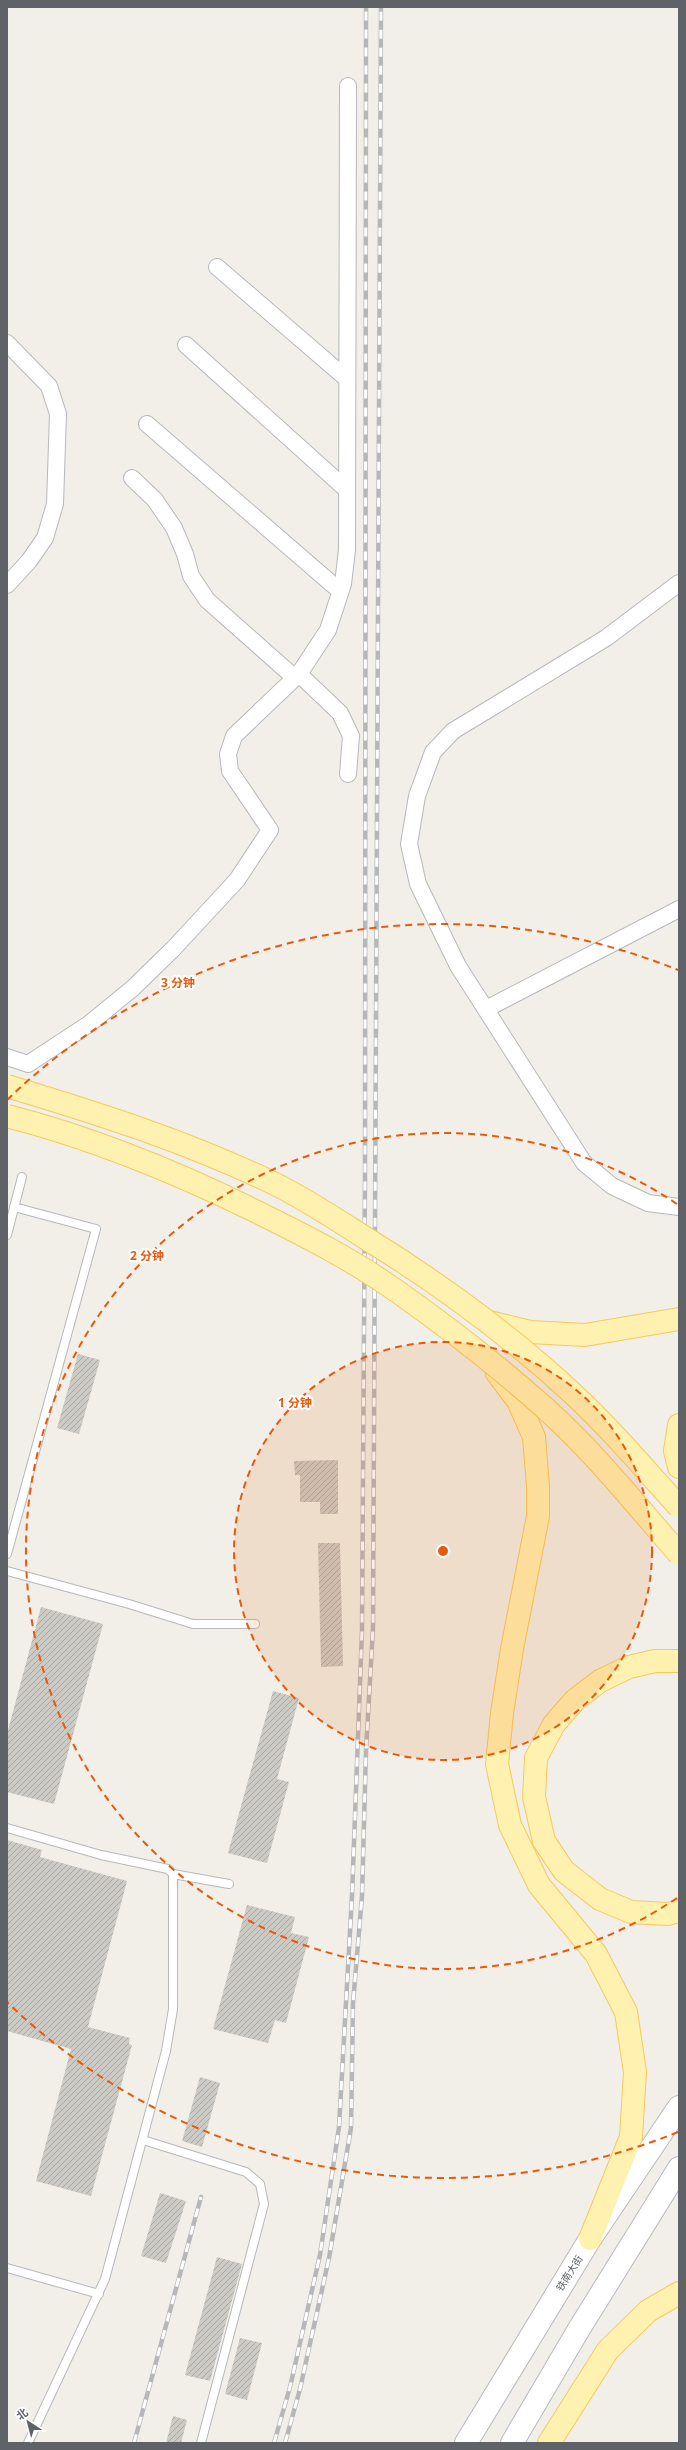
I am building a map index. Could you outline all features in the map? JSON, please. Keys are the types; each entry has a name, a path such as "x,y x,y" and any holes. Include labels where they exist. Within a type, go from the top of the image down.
{"main road":[{"path":"7,1086 129,1124 186,1145 275,1184 402,1260 465,1303 571,1392 615,1435 679,1507"},
{"path":"7,1116 79,1136 200,1184 316,1241 397,1291 546,1409 590,1452 679,1554"},
{"path":"489,1322 530,1332 585,1335 679,1319"},
{"path":"487,1361 518,1401 534,1437 538,1486 538,1516 532,1553 512,1649 502,1714 497,1764 500,1779 510,1824 540,1885 596,1954 626,2012 635,2072 631,2138 590,2239"},
{"path":"679,1425 675,1450 679,1467"},
{"path":"679,1661 655,1661 629,1668 600,1681 575,1700 554,1724 536,1758 534,1797 544,1840 564,1871 600,1899 631,1912 668,1914 679,1911"},
{"name":"铁南大街","path":"466,2443 590,2239 679,2107"},
{"path":"512,2443 579,2330 679,2168"},
{"path":"549,2443 608,2350 648,2311 679,2293"}],"street":[{"path":"7,1058 28,1064 89,1024 132,988 173,949 237,880 270,830 230,771 228,754 234,736 297,676 328,630 340,591 347,550 348,86"},
{"path":"217,267 347,379"},
{"path":"7,344 49,386 58,414 55,504 45,538 29,561 7,585"},
{"path":"186,345 347,490"},
{"path":"147,424 340,591"},
{"path":"132,478 155,500 174,528 185,554 191,576 207,600 340,712 350,736 348,774"},
{"path":"679,583 606,638 453,731 433,752 417,796 409,844 418,884 458,966 584,1164 612,1186 648,1203 679,1207"},
{"path":"486,1009 679,909"}],"lane":[{"path":"7,1236 22,1177"},
{"path":"7,1554 96,1229 14,1207"},
{"path":"7,1571 130,1604 193,1624 255,1624"},
{"path":"7,1828 101,1855 168,1869 173,1874 229,1884"},
{"path":"28,2443 105,2279 166,2051 173,2009 173,1874"},
{"path":"142,2140 246,2172 260,2184 264,2204 201,2443"},
{"path":"7,2268 99,2294"}],"building":[{"path":"78,1354 100,1360 79,1434 57,1428"},
{"path":"338,1460 338,1514 320,1514 320,1502 300,1502 300,1475 295,1475 294,1461"},
{"path":"318,1543 340,1543 343,1666 321,1667"},
{"path":"41,1607 103,1624 54,1804 7,1792 7,1734"},
{"path":"273,1691 299,1698 277,1779 289,1782 267,1863 228,1853"},
{"path":"7,1840 42,1850 40,1857 127,1881 88,2027 130,2038 129,2044 132,2045 91,2196 36,2181 71,2049 7,2031"},
{"path":"247,1905 295,1917 291,1933 309,1937 286,2023 275,2020 268,2043 213,2029"},
{"path":"200,2077 220,2083 202,2147 182,2141"},
{"path":"160,2193 186,2201 166,2263 141,2256"},
{"path":"217,2257 242,2264 210,2381 185,2375"},
{"path":"240,2338 262,2343 247,2400 225,2394"},
{"path":"173,2416 187,2420 181,2443 166,2443"}],"railway":[{"path":"274,2443 290,2387 320,2255 339,2127 352,1896 362,1630 365,1177 366,7"},
{"path":"285,2443 300,2389 329,2258 351,2128 353,2003 362,1896 366,1750 373,1628 381,7"},
{"path":"134,2443 201,2197"}]}
